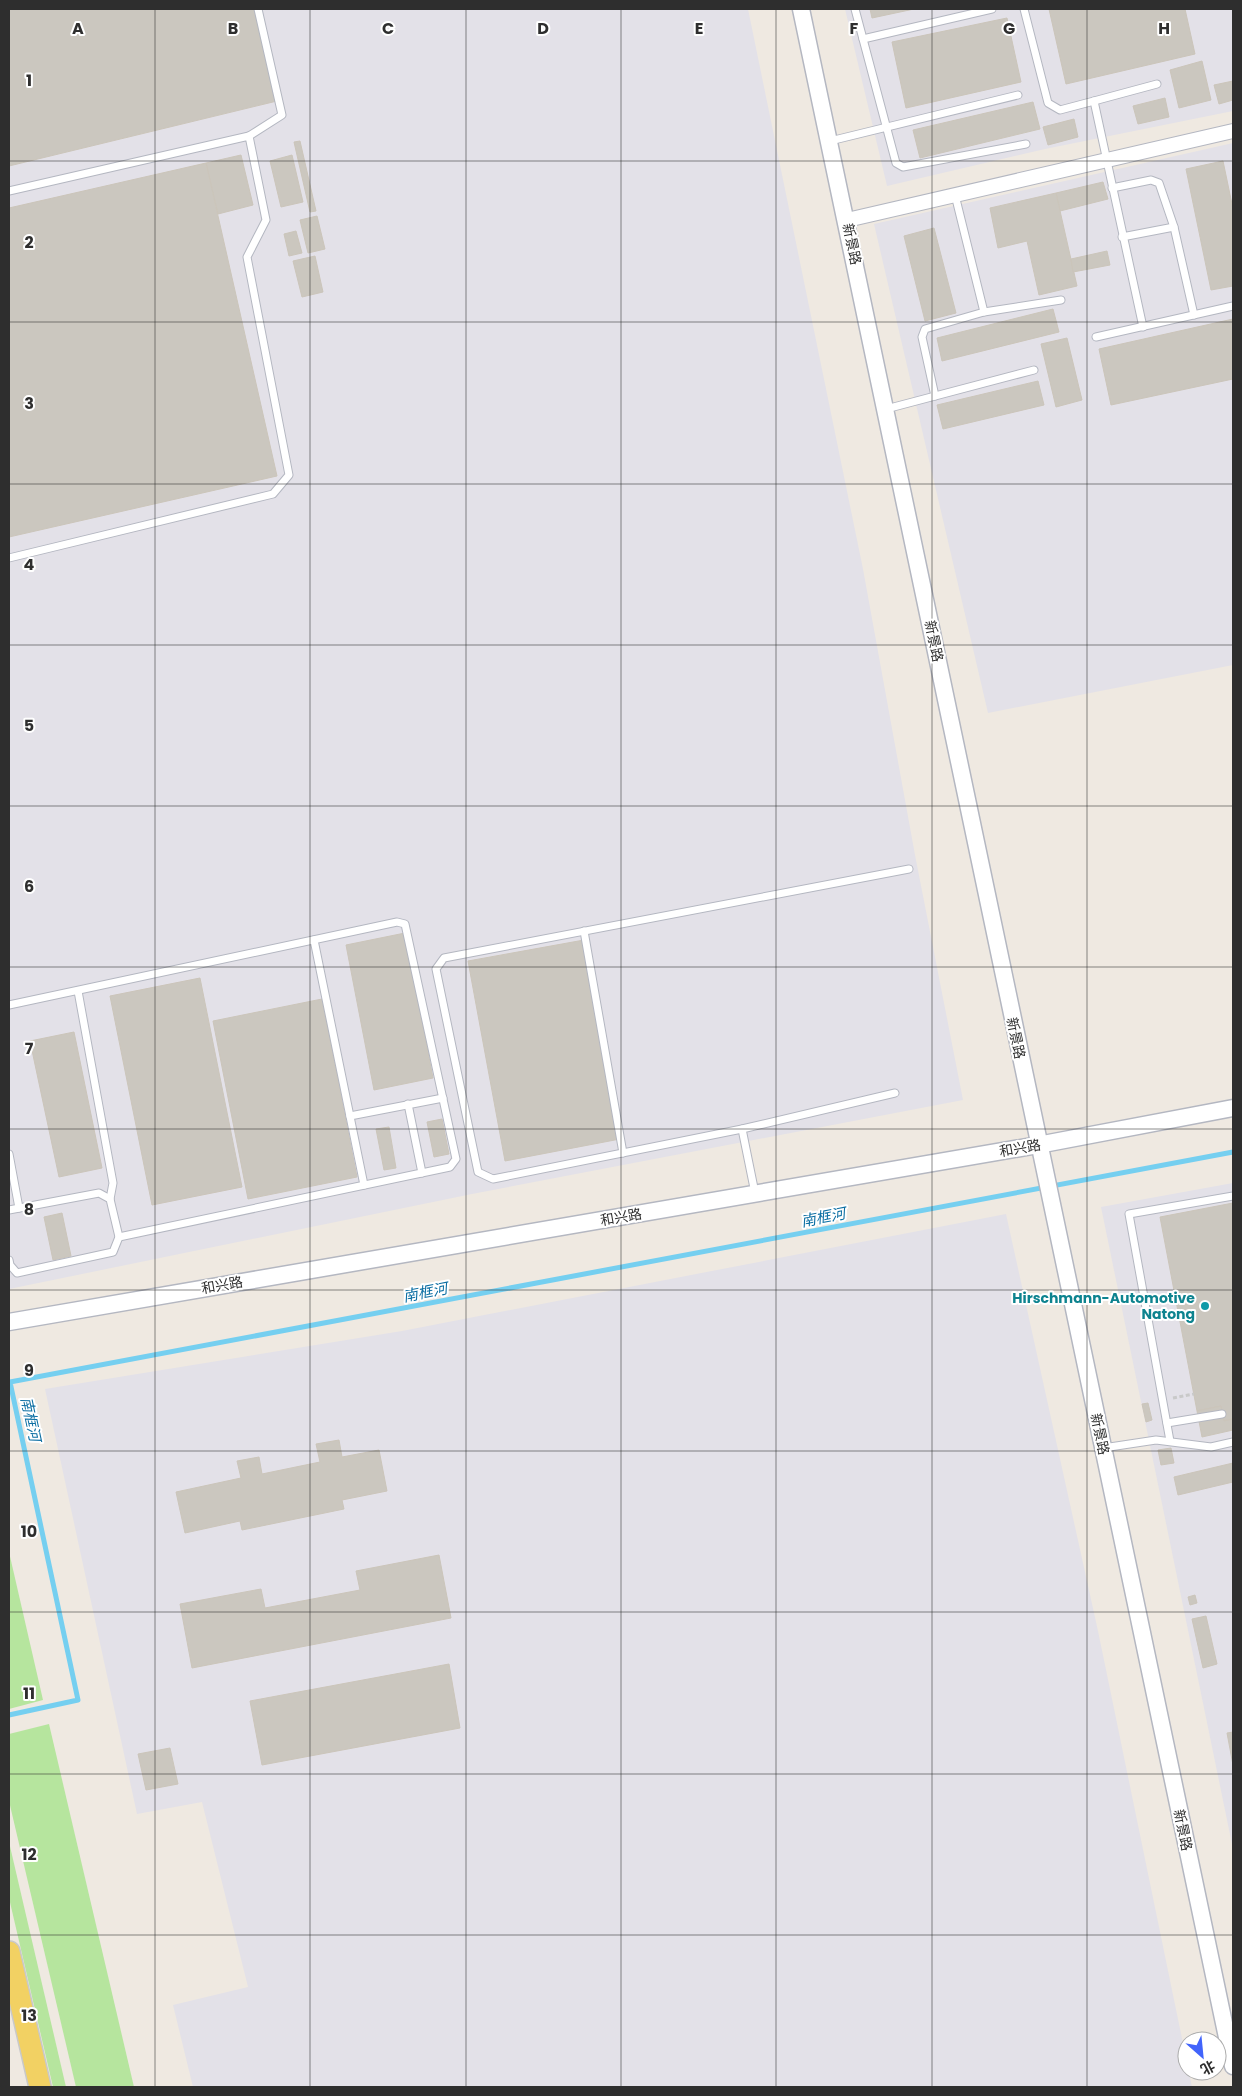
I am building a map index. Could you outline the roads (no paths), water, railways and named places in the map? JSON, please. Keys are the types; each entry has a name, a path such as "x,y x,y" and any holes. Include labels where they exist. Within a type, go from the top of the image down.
{"main road":[{"path":"9,1952 40,2087"}],"street":[{"name":"新景路","path":"801,9 847,220 1038,1145 1233,2066"},
{"path":"847,220 1233,131"},
{"name":"和兴路","path":"9,1322 1038,1145 1233,1108"}],"lane":[{"path":"9,191 250,136 282,115 258,9"},
{"path":"855,9 896,163 903,167 1026,144"},
{"path":"863,39 992,9"},
{"path":"1024,9 1048,103 1060,110 1157,84"},
{"path":"830,141 1018,95"},
{"path":"1094,102 1105,161 1143,327"},
{"path":"9,558 274,494 289,475 247,257 266,220 250,136"},
{"path":"1112,188 1152,180 1159,183 1174,227 1194,315"},
{"path":"955,195 984,312"},
{"path":"1122,237 1174,227"},
{"path":"936,396 922,337 925,329 984,312 1061,300"},
{"path":"1096,337 1233,306"},
{"path":"886,409 1034,370"},
{"path":"895,1093 742,1129 493,1179 478,1172 436,970 444,958 909,869"},
{"path":"9,1005 397,922 405,924 456,1159 450,1167 119,1237"},
{"path":"584,931 623,1153"},
{"path":"314,940 364,1185"},
{"path":"9,1260 10,1266 17,1273 113,1252 119,1237 110,1199 113,1183 78,990"},
{"path":"350,1116 443,1098"},
{"path":"408,1104 422,1173"},
{"path":"742,1129 755,1194"},
{"path":"9,1154 19,1208"},
{"path":"9,1210 99,1193 110,1199"},
{"path":"1170,1441 1129,1214 1233,1196"},
{"path":"1167,1423 1222,1414"},
{"path":"1103,1448 1156,1440 1211,1447 1233,1442"}],"waterway":[{"name":"南框河","path":"9,1715 78,1700 10,1382 1233,1152"}],"place":[{"name":"Hirschmann-Automotive Natong","path":"1205,1306"}]}
